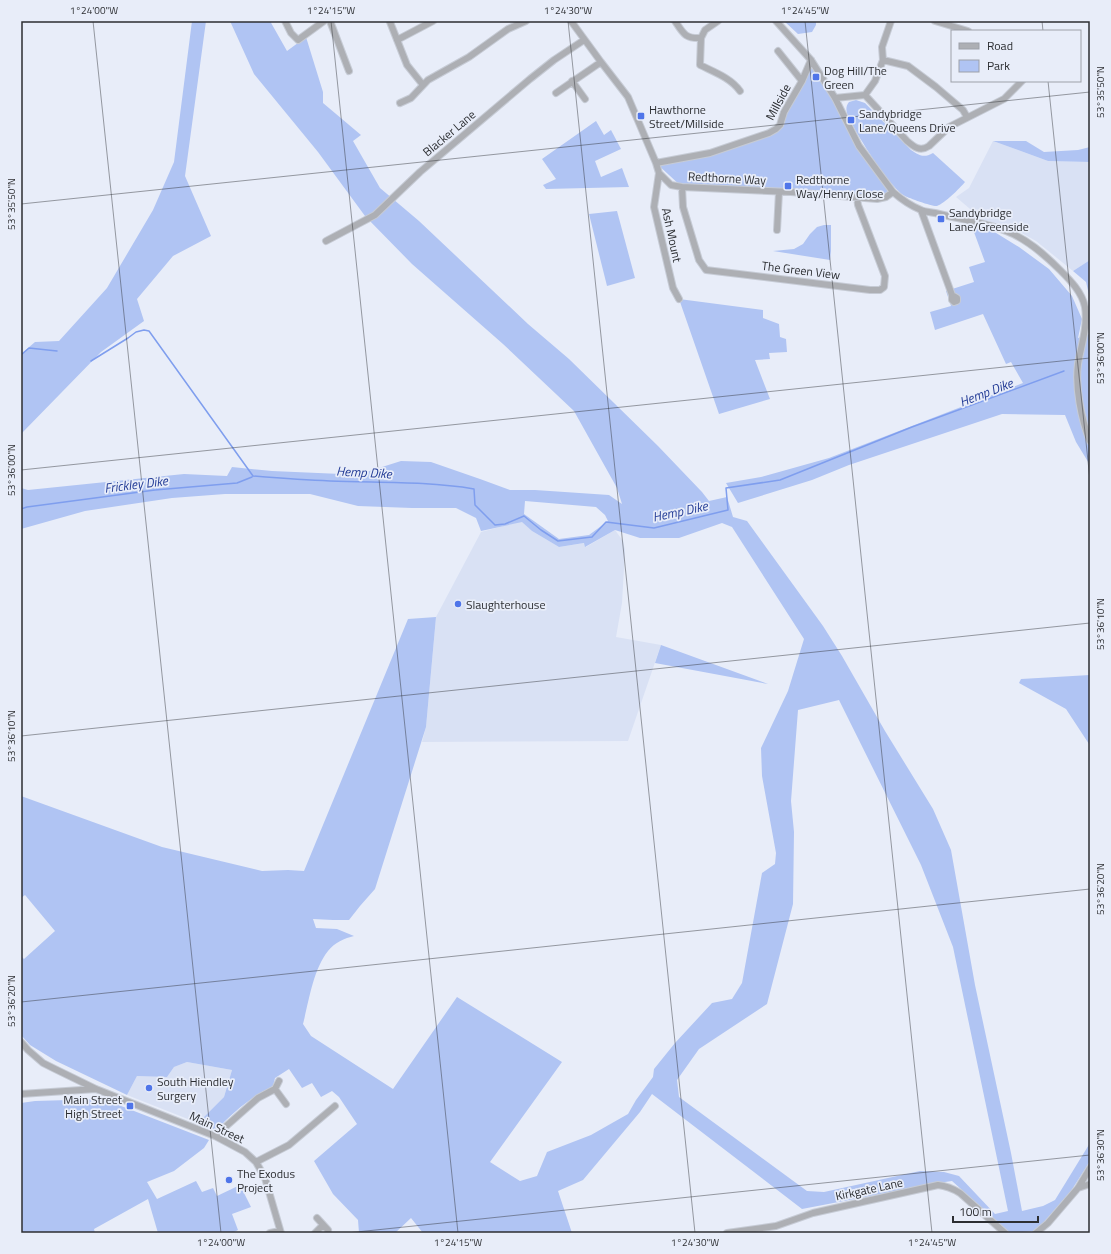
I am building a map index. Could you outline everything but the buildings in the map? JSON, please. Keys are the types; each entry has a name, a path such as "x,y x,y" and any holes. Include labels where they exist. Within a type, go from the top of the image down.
{"street":[{"path":"285,21 291,32 298,40 324,21"},
{"path":"330,21 350,71"},
{"path":"397,40 433,21"},
{"path":"400,103 411,98 428,80 469,57 508,29 526,21"},
{"path":"571,21 600,62 628,97 659,173"},
{"path":"675,21 685,35 692,38 701,38"},
{"path":"718,21 705,30 701,38 700,65 726,78 736,85 740,91"},
{"path":"776,21 811,60 835,98 859,146 893,192 908,204 921,210 996,228 1019,237 1041,252 1060,270 1080,294 1085,307 1085,320 1084,336 1078,366 1077,385 1084,424 1090,441"},
{"path":"835,98 865,95 875,81 883,60 882,47 891,21"},
{"path":"935,21 965,30"},
{"path":"390,22 407,66 423,85"},
{"name":"Blacker Lane","path":"326,241 375,215 420,172 535,75 584,40"},
{"path":"778,51 802,81"},
{"name":"Millside","path":"656,163 710,152 769,133 776,129 780,125 784,112 802,81 811,60"},
{"path":"883,60 908,66 963,110 967,117"},
{"path":"556,93 600,62"},
{"path":"572,81 585,99"},
{"path":"865,95 907,141 914,147 925,149 949,127 1004,100 1021,82"},
{"name":"Redthorne Way","path":"659,173 671,185 682,188 881,198 886,197 893,192"},
{"name":"Ash Mount","path":"659,173 654,207 673,288 679,300"},
{"name":"The Green View","path":"682,188 683,207 699,260 706,270 880,290 884,287 885,276 858,205 857,197"},
{"path":"777,230 779,192"},
{"path":"921,210 952,295"},
{"name":"Main Street","path":"21,1042 28,1050 43,1062 96,1089 215,1136 245,1152 256,1162 265,1178 281,1232"},
{"path":"215,1136 258,1098 275,1089 279,1081"},
{"path":"21,1094 96,1089"},
{"path":"275,1089 286,1104"},
{"path":"256,1162 289,1145 335,1106"},
{"path":"1036,1233 1048,1223 1078,1188 1090,1168"},
{"path":"1078,1188 1090,1184"},
{"name":"Kirkgate Lane","path":"727,1233 776,1226 813,1213 938,1185 953,1188 960,1193 1002,1232"},
{"path":"317,1218 328,1230"},
{"path":"315,1233 323,1225"},
{"path":"270,1233 281,1232"}],"shaded area":[{"path":"993,141 1048,161 1090,162 1090,260 1073,271 1036,241 1011,227 983,220 956,197 969,188"},
{"path":"522,521 532,531 559,547 585,543 586,547 615,530 623,541 625,550 622,603 616,637 661,645 628,741 422,742 426,727 436,617 481,532"},
{"path":"187,1062 232,1070 224,1097 198,1123 127,1095 137,1076 167,1077 174,1067"}],"green space":[{"path":"192,21 206,21 185,176 211,236 173,256 137,299 144,321 101,352 21,434 21,354 35,342 59,341 107,288 153,210 174,162"},
{"path":"230,21 270,21 287,51 306,37 323,92 323,103 361,135 353,141 380,188 419,221 528,324 569,359 658,446 709,501 727,497 733,517 747,521 823,626 933,809 951,850 975,985 1022,1211 1043,1206 1055,1200 1090,1143 1090,1161 1071,1191 1036,1231 1010,1233 952,1181 802,1209 652,1094 640,1112 583,1180 558,1191 572,1233 423,1233 411,1218 395,1233 359,1233 358,1220 333,1194 314,1161 357,1124 339,1097 332,1091 321,1097 312,1083 302,1088 289,1069 275,1078 273,1086 243,1105 216,1130 198,1123 224,1097 232,1070 187,1062 174,1067 167,1077 137,1076 127,1095 56,1061 30,1045 21,1035 21,956 24,959 55,931 25,895 21,898 21,796 162,847 262,871 304,871 408,619 436,617 426,727 375,889 349,920 313,919 316,928 337,929 354,936 336,943 323,959 315,976 303,1024 311,1036 393,1089 457,997 562,1062 490,1162 520,1181 537,1176 547,1152 591,1135 628,1114 636,1100 653,1077 654,1069 675,1043 712,1003 732,999 742,983 762,873 775,864 776,853 762,776 761,748 788,691 804,639 732,527 722,523 679,538 640,538 615,530 585,547 584,543 559,547 532,531 522,522 481,531 476,518 456,508 358,506 310,494 225,494 172,498 85,511 21,529 21,488 28,490 184,474 227,476 232,467 272,471 341,474 363,473 401,461 431,462 510,490 535,490 609,495 622,504 617,488 574,411 503,344 412,264 365,216 318,152 254,74","holes":["525,501 596,507 605,515 608,521 589,535 559,539 524,514","839,700 921,865 953,947 1008,1211 995,1214 959,1176 944,1172 920,1171 824,1192 807,1191 679,1097 677,1080 699,1049 767,1004 793,904 794,832 791,801 798,710"]},
{"path":"784,21 816,21 816,25 812,32 798,34"},
{"path":"811,60 859,146 893,192 886,197 682,187 656,163 682,159 776,129"},
{"path":"856,100 865,103 911,150 922,156 933,153 965,182 948,199 937,206 926,204 905,196 898,191 864,145 847,113 846,109 849,102"},
{"path":"596,121 604,135 611,130 621,149 595,161 601,177 622,168 629,187 546,189 543,185 556,179 542,159"},
{"path":"993,141 1026,141 1044,152 1078,150 1090,147 1090,162 1048,161"},
{"path":"617,211 635,278 607,286 589,214"},
{"path":"971,224 988,228 1019,247 1049,269 1072,296 1082,319 1078,338 1090,334 1090,465 1076,442 1065,415 1002,414 849,465 812,480 738,503 726,483 761,477 829,458 1023,383 1011,362 1006,364 983,314 935,330 930,312 951,306 946,291 974,282 969,267 985,262"},
{"path":"831,225 830,260 773,251 794,249 803,244 817,227"},
{"path":"1090,260 1090,299 1086,282 1073,271"},
{"path":"679,299 763,310 763,318 779,324 780,337 786,339 787,352 769,353 770,359 755,360 770,399 719,414"},
{"path":"661,645 768,684 655,663"},
{"path":"1090,675 1089,744 1066,709 1019,683 1021,679"},
{"path":"103,1099 209,1140 204,1148 174,1171 147,1182 157,1199 196,1181 202,1192 213,1188 217,1196 240,1185 251,1207 232,1214 238,1230 232,1233 158,1233 148,1199 94,1229 95,1233 21,1233 21,1103 35,1101"}],"waterway":[{"name":"Hemp Dike","path":"91,361 136,332 144,330 149,331 253,476 320,481 420,483 474,489 475,505 495,525 505,524 524,516 541,530 558,541 592,537 606,522 654,528 728,510 726,488 780,480 912,427 1064,371"},
{"name":"Hemp Dike","path":"21,355 29,348 57,351"},
{"name":"Frickley Dike","path":"21,509 155,490 237,483 252,477"}],"place":[{"name":"Dog Hill/The Green","path":"816,77"},
{"name":"Hawthorne Street/Millside","path":"641,116"},
{"name":"Sandybridge Lane/Queens Drive","path":"851,120"},
{"name":"Redthorne Way/Henry Close","path":"788,186"},
{"name":"Sandybridge Lane/Greenside","path":"941,219"},
{"name":"Slaughterhouse","path":"458,604"},
{"name":"South Hiendley Surgery","path":"149,1088"},
{"name":"Main Street High Street","path":"130,1106"},
{"name":"The Exodus Project","path":"229,1180"}]}
